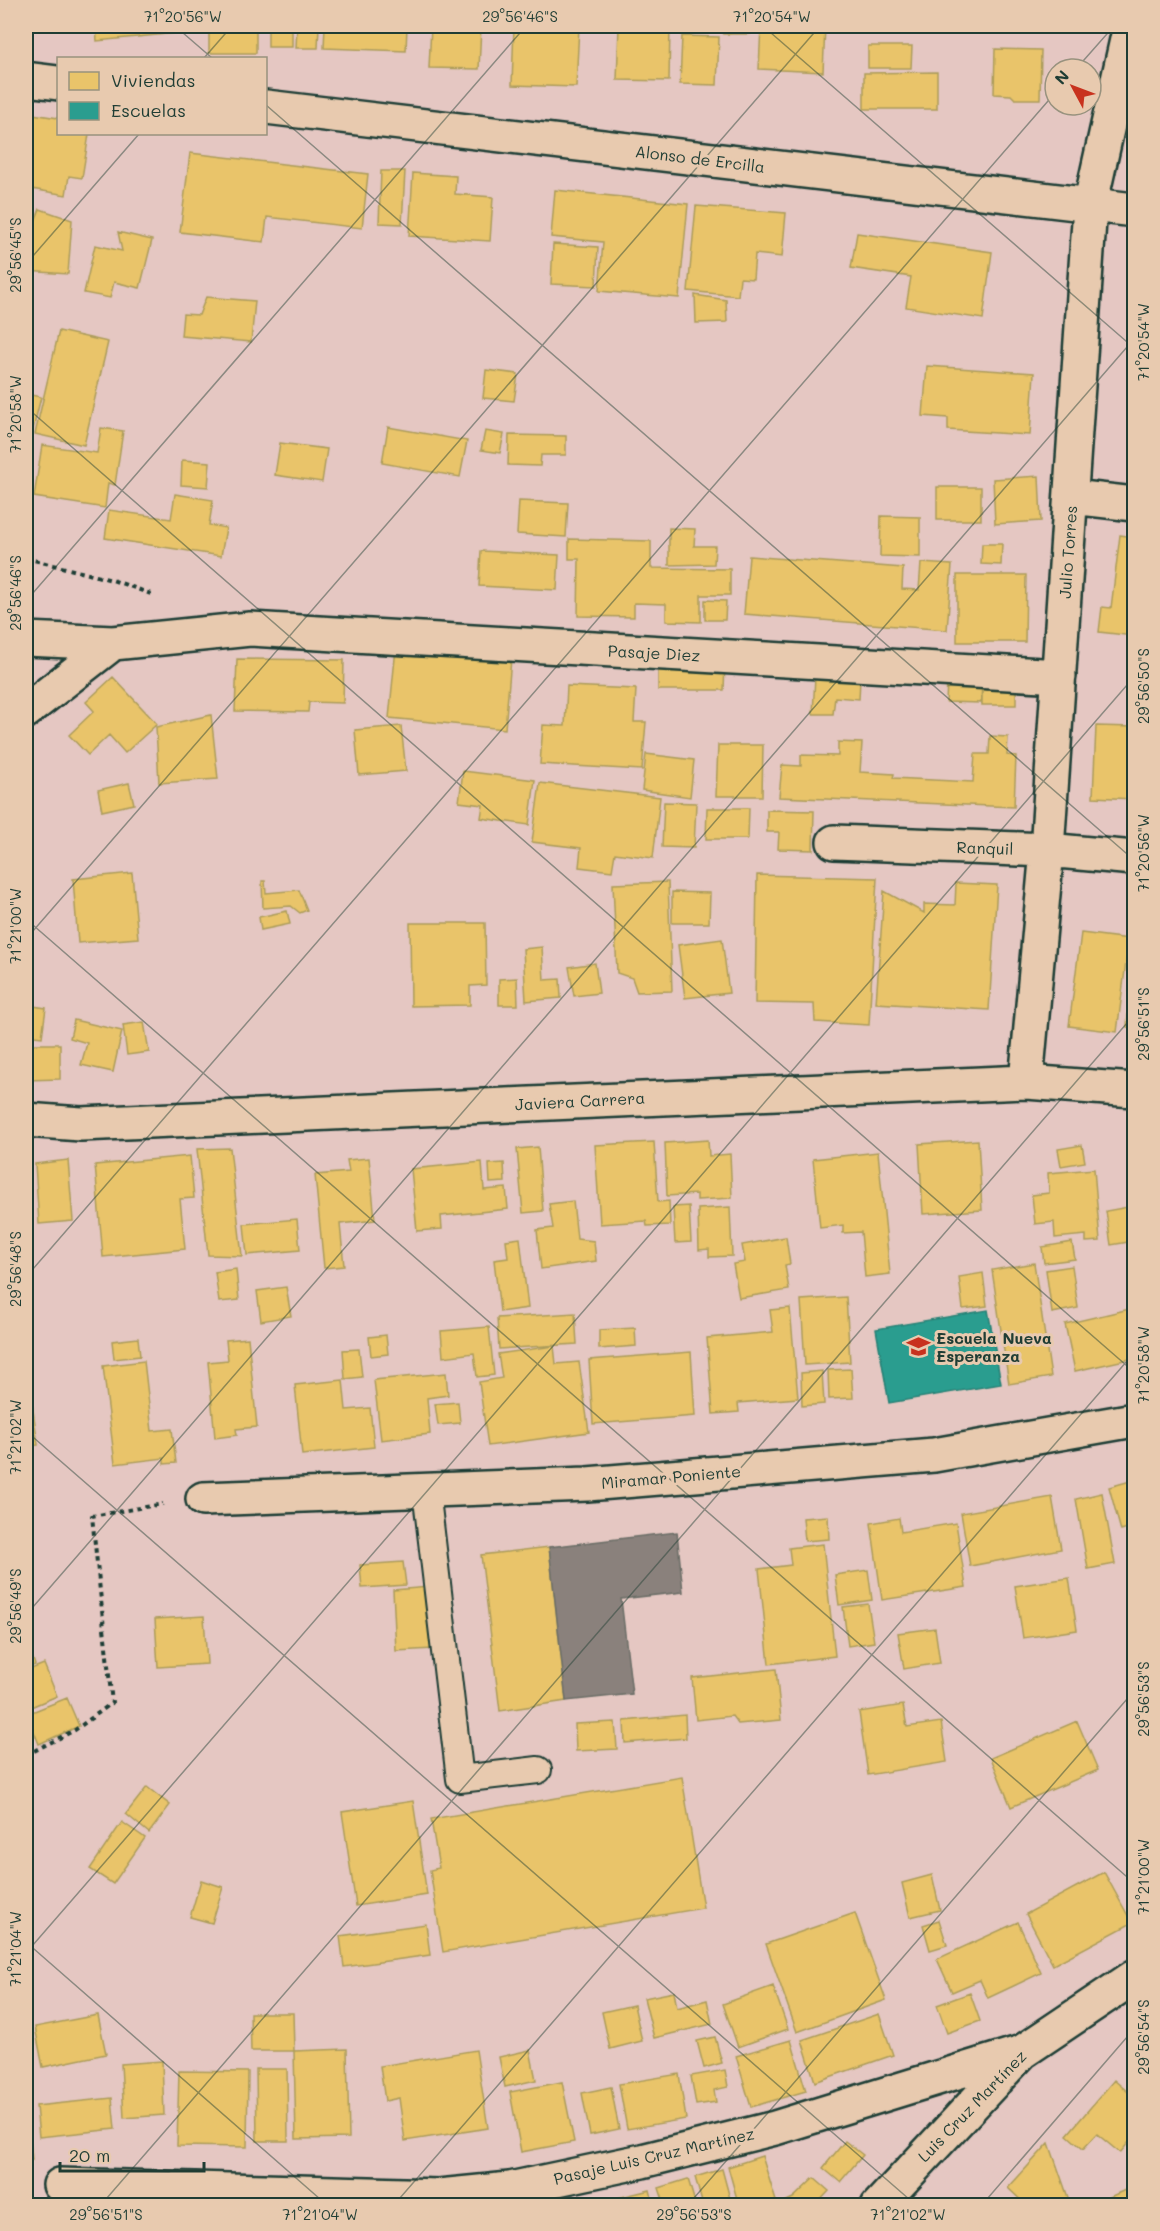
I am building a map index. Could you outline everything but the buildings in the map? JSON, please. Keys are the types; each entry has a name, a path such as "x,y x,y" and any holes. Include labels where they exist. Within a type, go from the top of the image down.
{"street":[{"name":"Julio Torres","path":"1026,1082 1047,850 1090,206 1130,26"},
{"path":"26,79 57,83"},
{"name":"Alonso de Ercilla","path":"267,107 1134,210"},
{"path":"1072,497 1134,504"},
{"name":"Pasaje Diez","path":"113,643 249,629 1059,676"},
{"path":"26,639 113,643"},
{"path":"26,711 113,643"},
{"name":"Ranquil","path":"834,842 1047,850 1134,858"},
{"name":"Javiera Carrera","path":"26,1120 81,1124 1026,1082 1134,1090"},
{"name":"Miramar Poniente","path":"203,1499 587,1484 934,1455 1134,1420"},
{"name":"Luis Cruz Martínez","path":"878,2205 1022,2052 1134,1977"},
{"name":"Pasaje Luis Cruz Martínez","path":"60,2185 439,2196 510,2189 642,2161 775,2128 1022,2052"}],"lane":[{"path":"426,1490 460,1779 538,1770"}],"path":[{"path":"26,558 112,580 165,599"},
{"path":"26,1755 75,1730 112,1703 92,1516 123,1509 203,1499"}],"place":[{"name":"Escuela Nueva Esperanza","path":"918,1347"}]}
